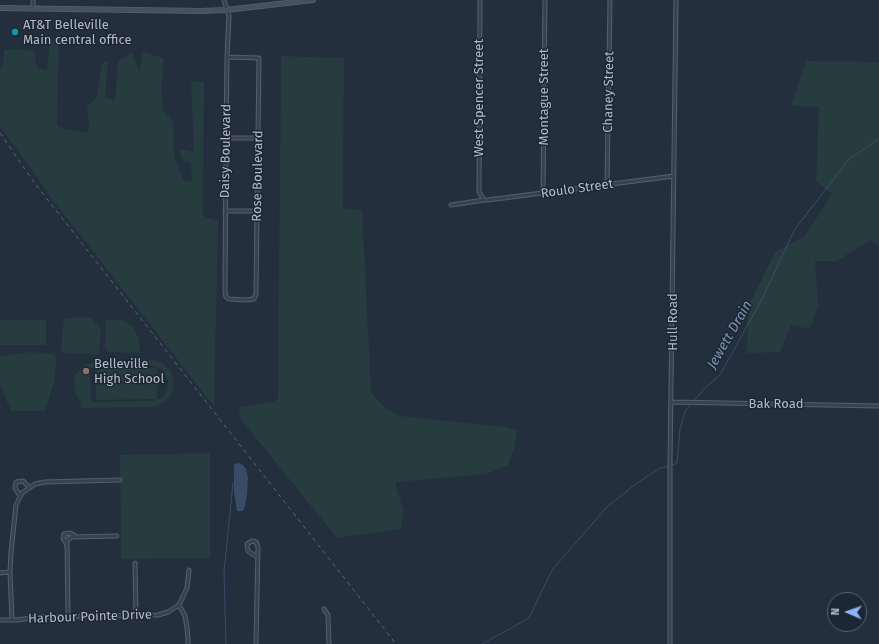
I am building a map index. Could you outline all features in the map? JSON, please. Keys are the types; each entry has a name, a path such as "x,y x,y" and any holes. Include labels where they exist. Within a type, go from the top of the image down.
{"street":[{"path":"33,0 33,9"},
{"name":"Daisy Boulevard","path":"224,0 229,16 226,138 225,293"},
{"path":"1,8 174,11 226,10 313,0"},
{"name":"West Spencer Street","path":"480,0 479,192 484,200"},
{"name":"Montague Street","path":"543,193 545,0"},
{"name":"Chaney Street","path":"607,184 610,0"},
{"name":"Hull Road","path":"670,644 670,464 676,0"},
{"name":"Rose Boulevard","path":"225,293 226,297 235,300 254,299 256,294 259,138 259,58 228,57"},
{"path":"226,138 259,138"},
{"name":"Roulo Street","path":"451,206 484,200 674,176"},
{"path":"226,211 258,211"},
{"name":"Bak Road","path":"672,402 879,406"},
{"path":"12,620 10,572 15,509 20,496 29,487 45,482 120,480"},
{"path":"20,496 15,488 16,482 23,481 29,487"},
{"path":"66,545 63,538 64,534 70,533 76,537"},
{"path":"68,617 67,540 70,537 117,536"},
{"path":"256,644 258,547 256,542 252,541 247,544 248,551 257,557"},
{"path":"135,563 136,615"},
{"path":"188,641 188,627 185,616 178,605 187,588 189,570"},
{"path":"0,573 10,572"},
{"name":"Harbour Pointe Drive","path":"0,620 38,617 164,613 178,605"},
{"path":"324,609 328,615 329,644"}],"green space":[{"path":"56,38 59,51 57,125 65,129 87,133 89,126 87,107 97,97 102,64 108,61 105,98 115,101 118,62 132,53 140,72 143,52 164,58 161,93 164,112 173,121 174,156 184,182 192,181 191,163 184,161 181,156 180,149 194,152 191,82 204,81 203,216 218,221 214,406 53,200 0,126 0,68 3,66 4,49 34,51 37,67 47,70 50,41"},
{"path":"281,56 344,58 343,208 362,210 371,392 384,407 400,416 505,427 517,430 514,449 508,465 487,474 396,482 396,488 404,511 401,529 337,538 239,417 240,407 272,402 278,399"},
{"path":"806,61 879,62 879,245 870,240 837,261 815,261 818,305 810,329 791,325 780,352 747,353 748,306 775,252 805,236 832,194 816,181 819,107 791,106"},
{"path":"90,317 101,329 99,355 64,353 61,349 64,318"},
{"path":"0,320 46,320 46,345 0,345"},
{"path":"106,320 123,320 133,327 139,339 140,353 109,352 105,349"},
{"path":"31,352 53,354 57,359 54,382 45,411 11,411 0,385 0,356"},
{"path":"151,360 163,363 171,372 173,377 173,390 164,402 152,407 81,408 80,401 76,395 74,382 75,375 84,365 95,362","holes":["152,365 163,370 168,380 168,389 162,398 153,401 91,401 90,368"]},
{"path":"157,368 157,399 96,400 95,369"},
{"path":"210,453 210,558 121,559 120,455"}],"water":[{"path":"238,463 243,465 246,469 248,478 247,495 243,511 237,511 234,492 234,465"}],"waterway":[{"name":"Jewett Drain","path":"672,465 677,463 680,429 685,411 704,389 720,375 761,301 795,229 849,159 879,139"},
{"name":"Jewett Drain","path":"482,644 529,618 552,570 607,507 637,483 660,468 669,466"},
{"path":"226,644 224,572 233,483"}],"railway":[{"path":"0,133 33,181 396,644"}],"place":[{"name":"AT&T Belleville Main central office","path":"15,32"},
{"name":"Belleville High School","path":"86,371"}]}
